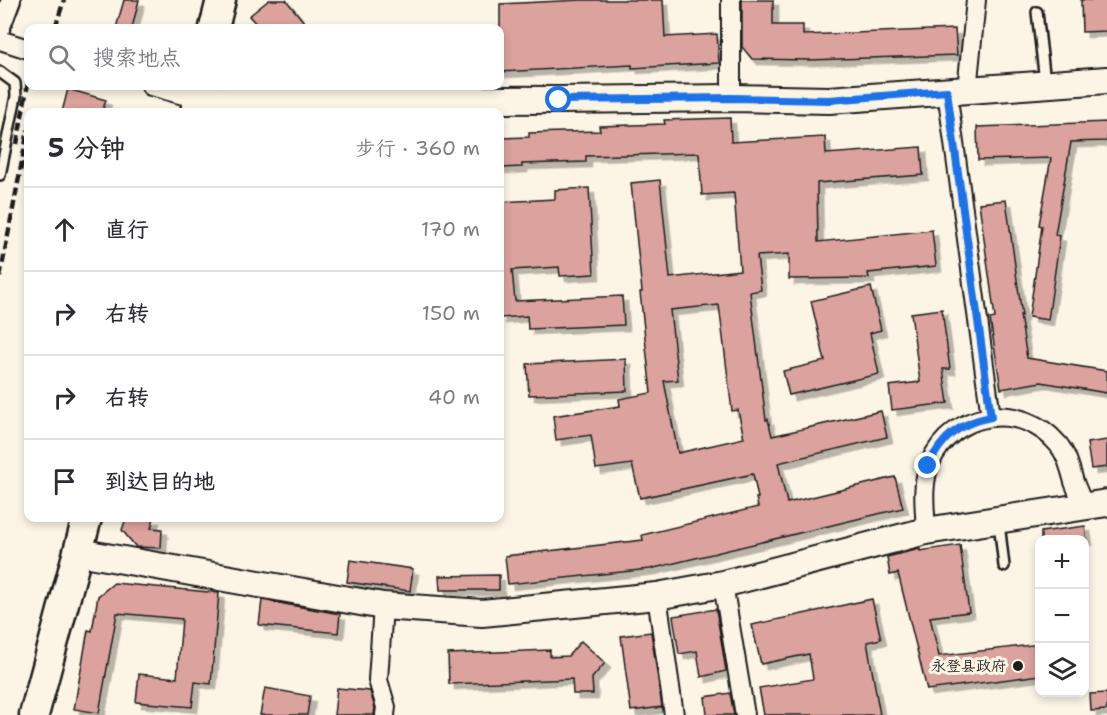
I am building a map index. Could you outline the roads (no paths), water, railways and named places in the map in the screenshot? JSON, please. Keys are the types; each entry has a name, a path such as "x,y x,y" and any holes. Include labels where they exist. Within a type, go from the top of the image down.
{"main road":[{"path":"215,24 221,0"},
{"path":"34,715 86,522"}],"street":[{"path":"0,29 11,0"},
{"path":"730,98 731,0"},
{"path":"976,0 957,91 991,417"},
{"path":"0,40 24,48"},
{"path":"165,90 198,99 730,98 829,100 1107,80"},
{"path":"78,552 383,606 482,613 657,596 723,584 926,531 1096,505 1059,446 1050,436 1040,428 1016,418 991,417 968,423 957,429 940,445 934,455 928,466 924,489 926,531"},
{"path":"723,584 745,715"},
{"path":"657,596 674,715"},
{"path":"383,606 378,681 386,707 386,715"}],"lane":[{"path":"1037,12 1045,85"},
{"path":"0,72 15,83 16,96 0,175"},
{"path":"999,520 1005,566"}],"railway":[{"path":"56,24 64,0"},
{"path":"17,144 27,90"},
{"path":"0,277 24,151"}],"place":[{"name":"永登县政府","path":"1018,666"}]}
